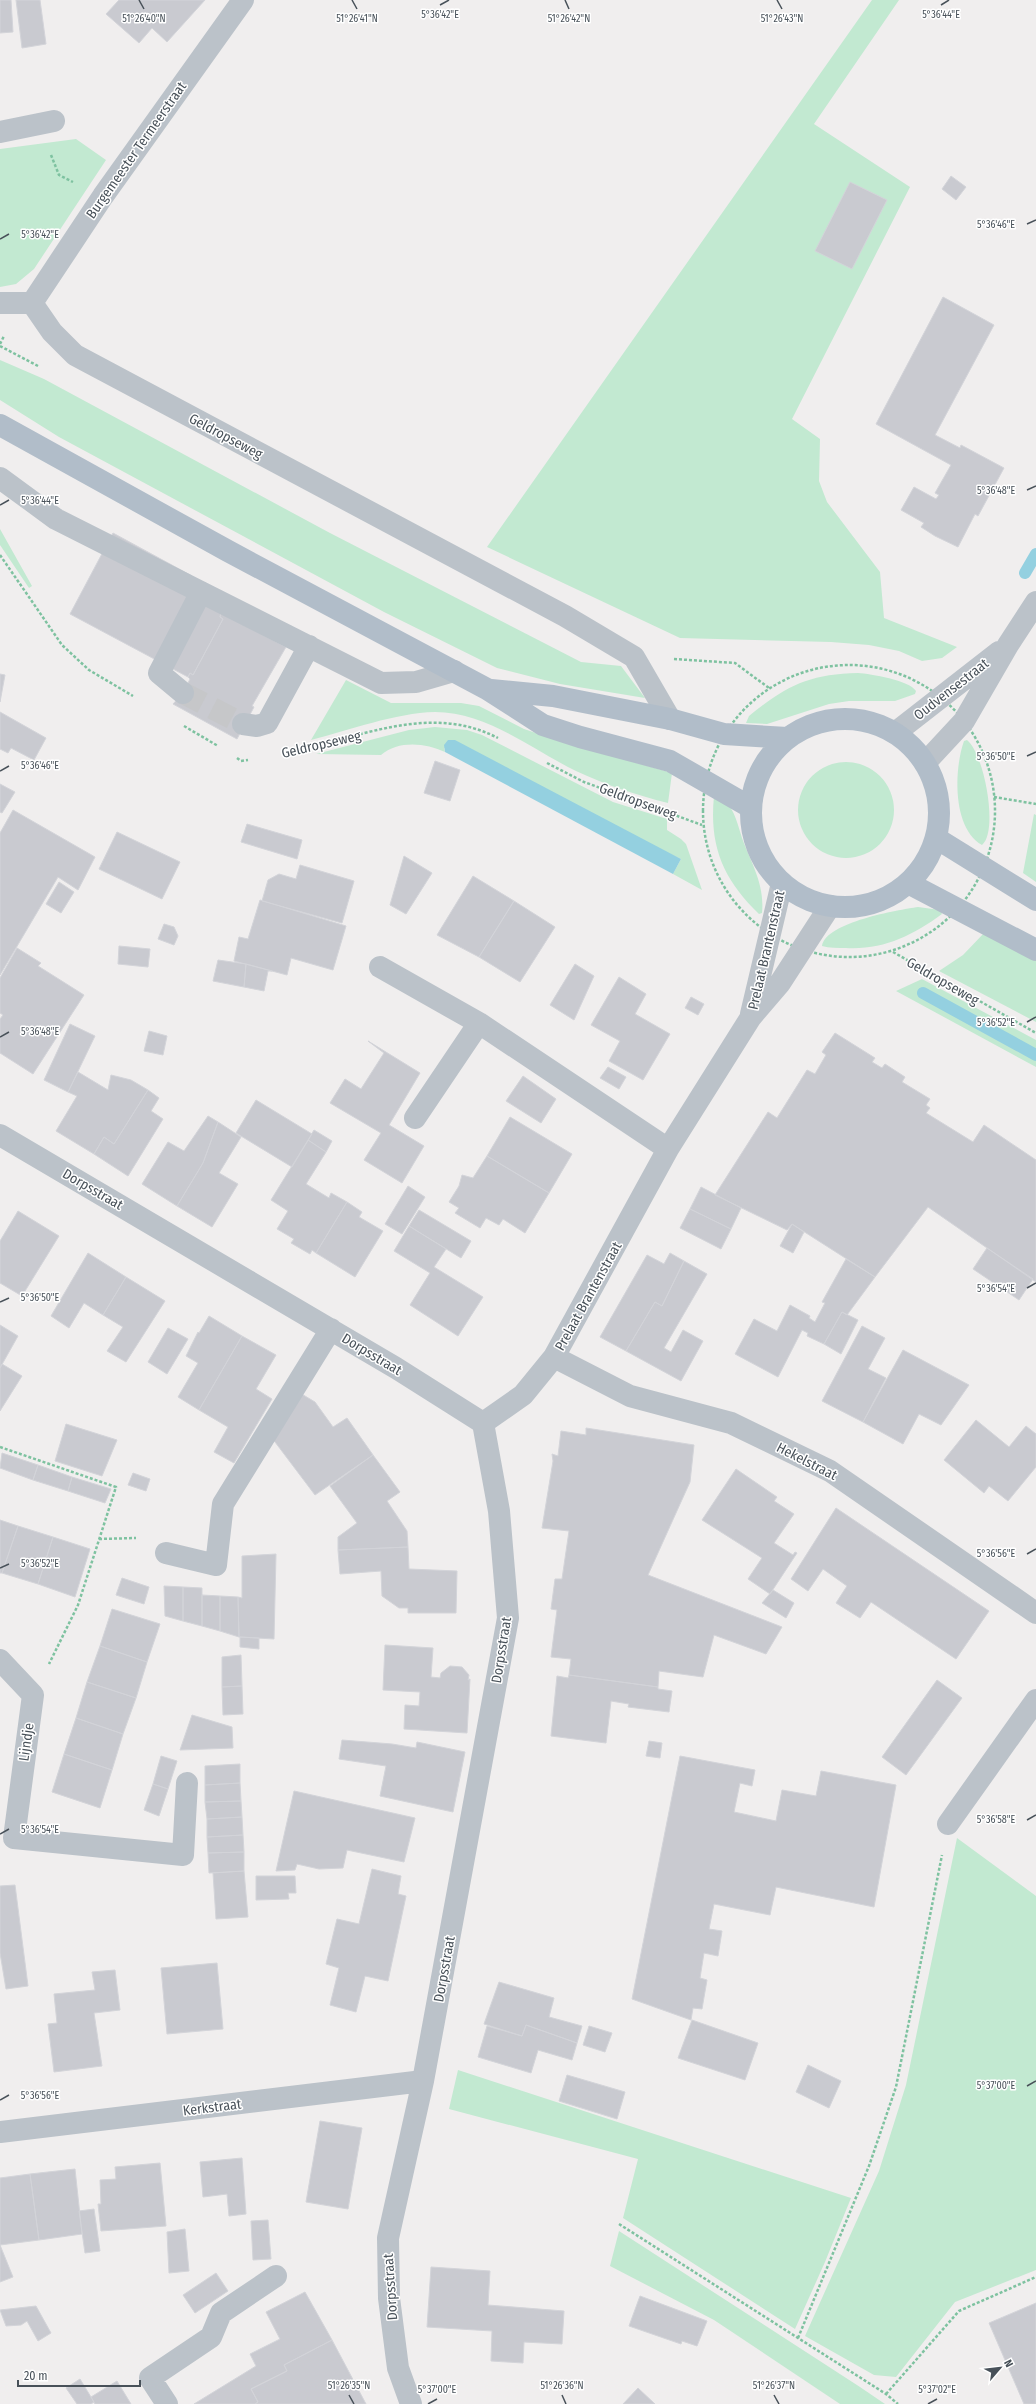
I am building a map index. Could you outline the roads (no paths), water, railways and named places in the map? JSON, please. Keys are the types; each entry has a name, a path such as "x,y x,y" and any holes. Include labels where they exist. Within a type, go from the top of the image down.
{"main road":[{"path":"0,425 228,551 487,689 543,725 580,737 670,761 750,807"},
{"path":"487,689 553,696 670,719 724,734 787,738"},
{"path":"854,719 874,724 895,733 912,748 925,764 933,783 939,804 936,838 928,857 908,883 885,899 857,906 830,906 804,898 782,883 770,870 760,855 753,833 750,807 759,774 771,754 787,738 809,726 833,720 854,719"},
{"path":"936,838 1036,900"},
{"path":"908,883 1036,950"}],"street":[{"name":"Burgemeester Termeerstraat","path":"32,303 103,196 243,0"},
{"path":"0,132 46,123"},
{"path":"0,303 32,303"},
{"name":"Geldropseweg","path":"32,303 52,332 75,355 565,616 634,657 670,719"},
{"path":"0,478 56,519 381,683 416,682 454,671"},
{"path":"183,693 159,673 201,592"},
{"name":"Oudvensestraat","path":"925,764 964,721 1008,645 1036,602"},
{"name":"Oudvensestraat","path":"895,733 1008,645"},
{"path":"244,724 257,726 267,723 309,646"},
{"name":"Prelaat Brantenstraat","path":"751,1017 782,883"},
{"name":"Prelaat Brantenstraat","path":"483,1423 523,1394 554,1357 668,1149 751,1017 780,983 830,906"},
{"path":"380,967 479,1023 668,1149"},
{"path":"415,1118 479,1023"},
{"name":"Dorpsstraat","path":"0,1135 331,1329 483,1423 499,1511 508,1618 423,2081 388,2238 389,2298 398,2368 411,2404"},
{"path":"166,1553 216,1564 223,1504 331,1329"},
{"name":"Hekelstraat","path":"554,1357 630,1396 731,1423 830,1471 1036,1613"},
{"name":"Lijndje","path":"0,1660 33,1695 14,1838 183,1855 187,1784"},
{"path":"948,1824 1036,1700"},
{"name":"Kerkstraat","path":"0,2132 423,2081"},
{"path":"167,2404 150,2378 210,2337 221,2313 276,2276"}],"water":[{"path":"448,740 455,740 681,859 673,874 445,752 444,745"}],"waterway":[{"path":"1025,573 1036,554"},
{"path":"923,993 1036,1055"}],"tunnel":[{"path":"183,693 243,724"}]}
